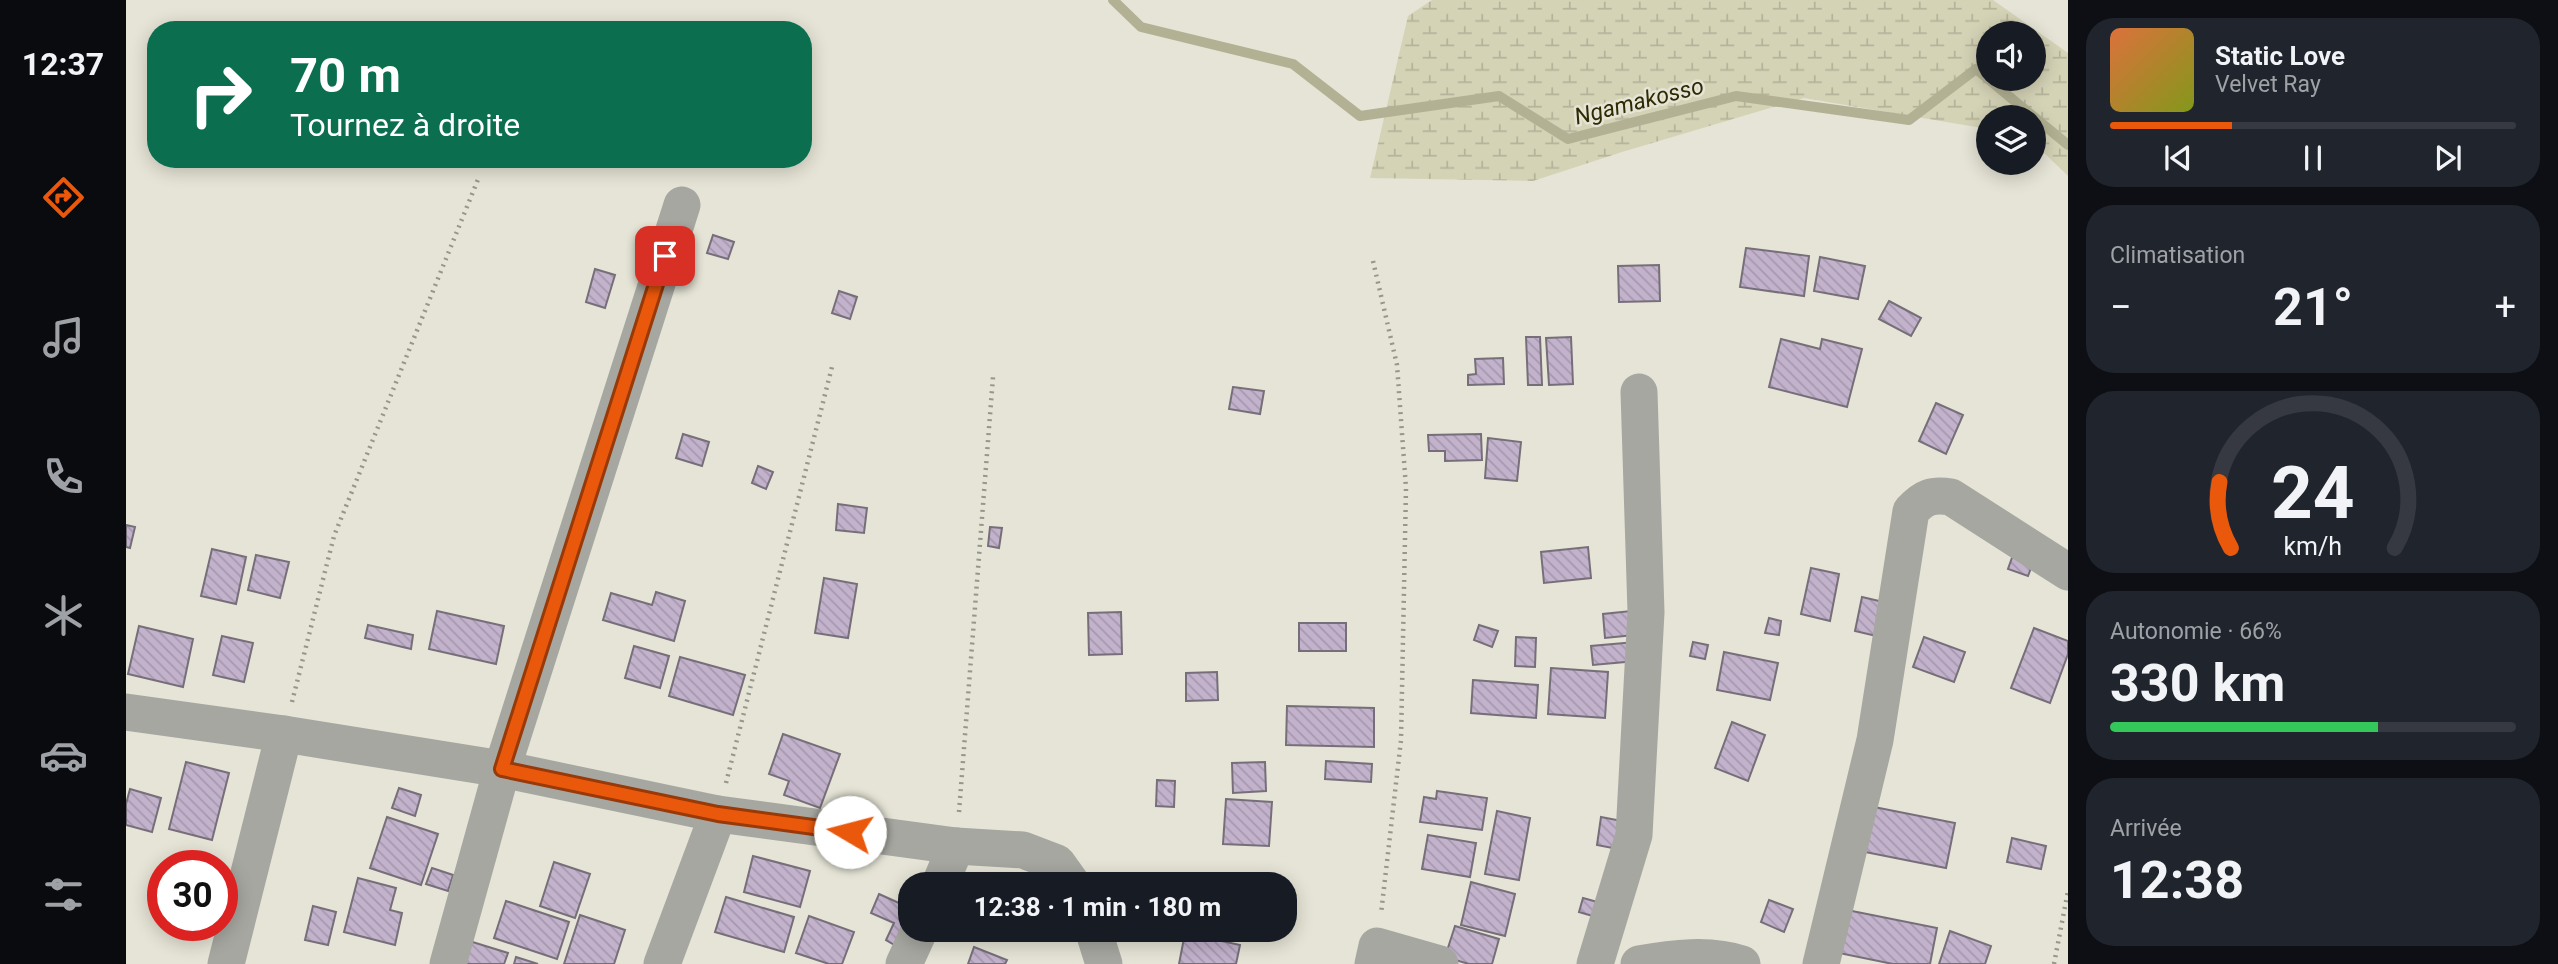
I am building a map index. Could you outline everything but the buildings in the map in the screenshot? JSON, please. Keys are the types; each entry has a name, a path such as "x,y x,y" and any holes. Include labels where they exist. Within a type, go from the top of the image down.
{"street":[{"path":"448,964 502,769 681,205"},
{"path":"1595,964 1634,835 1646,612 1639,392"},
{"path":"1821,964 1875,740 1911,511 1922,499 1936,494 1951,497 2068,572"},
{"path":"126,712 284,733 502,769 718,814 956,846 1023,850 1057,863 1063,872"},
{"path":"226,964 284,733"},
{"path":"662,964 718,814"},
{"path":"945,872 956,846"},
{"path":"904,964 913,942"},
{"path":"1097,942 1104,964"},
{"path":"1375,955 1440,964"},
{"path":"1639,964 1722,957 1742,964"}],"path":[{"path":"284,733 334,536 479,177"},
{"path":"1373,261 1397,365 1406,488 1401,740 1375,955"},
{"path":"718,814 832,367"},
{"path":"956,846 993,377"},
{"path":"2054,964 2068,891"}],"green space":[{"path":"1432,0 1993,0 2023,21 1976,21 1976,91 2046,91 2046,37 2068,53 2068,176 2046,155 2046,105 1976,105 1976,127 1804,98 1533,181 1370,178 1408,16"}],"waterway":[{"name":"Ngamakosso","path":"1113,0 1141,27 1293,64 1360,116 1499,96 1568,139 1736,96 1909,120 1976,69"},
{"name":"Ngamakosso","path":"2003,91 2068,145"}],"route":[{"path":"665,256 502,769 718,814 850,832"}]}
